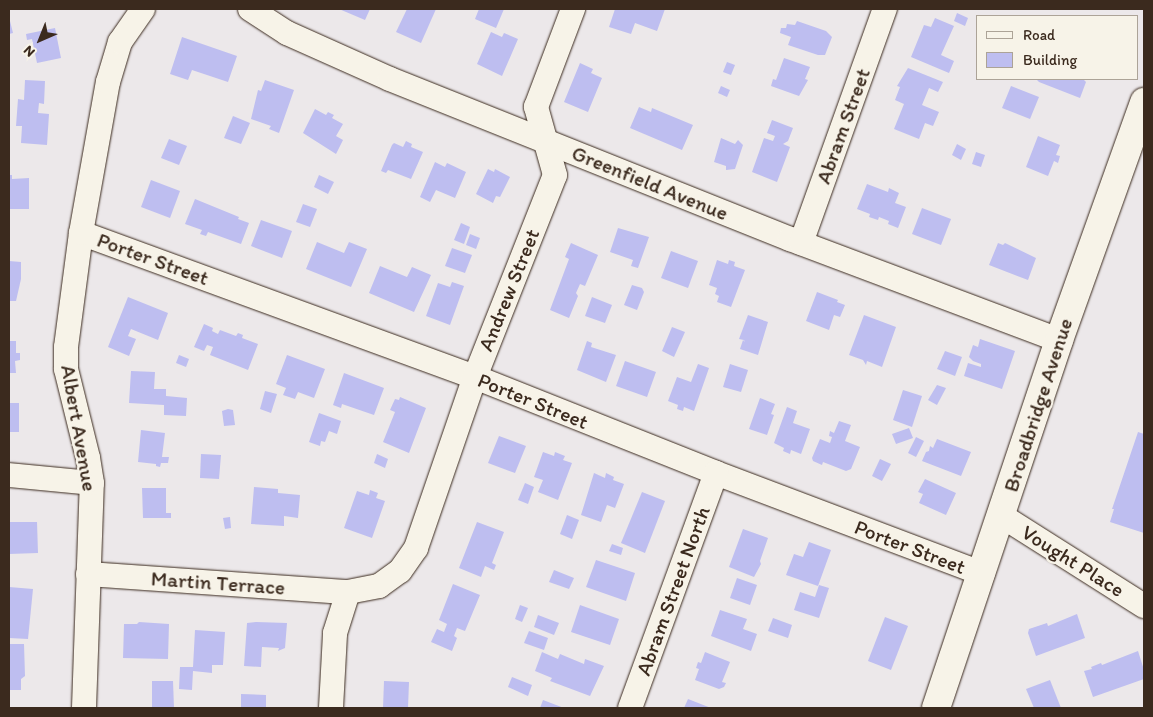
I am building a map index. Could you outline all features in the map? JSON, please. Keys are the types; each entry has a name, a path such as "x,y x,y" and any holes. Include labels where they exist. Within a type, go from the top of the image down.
{"main road":[{"name":"Broadbridge Avenue","path":"936,708 983,574 1059,340 1141,119"}],"street":[{"name":"Albert Avenue","path":"84,708 92,483 88,458 66,369 68,326 81,233 108,82 120,42 143,9"},
{"name":"Greenfield Avenue","path":"250,9 288,33 373,71 544,141 801,243 1059,340"},
{"name":"Andrew Street","path":"348,592 379,586 400,570 416,548 475,377 555,175 536,107 573,9"},
{"name":"Abram Street","path":"801,243 884,9"},
{"name":"Porter Street","path":"81,233 475,377 716,474 983,574"},
{"name":"Abram Street North","path":"630,708 716,474"},
{"path":"9,475 92,483"},
{"name":"Vought Place","path":"1002,516 1144,606"},
{"name":"Martin Terrace","path":"88,574 348,592"},
{"path":"332,708 335,633 348,592"}],"building":[{"path":"339,9 370,9 365,20"},
{"path":"407,9 436,9 421,43 396,32"},
{"path":"479,9 504,9 496,28 475,19"},
{"path":"615,9 665,9 657,31 635,23 631,34 609,27"},
{"path":"957,13 968,18 965,26 954,21"},
{"path":"9,17 13,33 9,34"},
{"path":"935,18 954,26 941,55 954,61 949,73 911,57 924,25 931,27"},
{"path":"797,21 826,31 832,37 825,55 818,55 788,45 791,37 780,33 781,28 786,28 787,24 795,25"},
{"path":"55,28 61,58 37,63 32,39 27,40 26,34"},
{"path":"491,32 502,37 504,33 518,39 502,76 477,64"},
{"path":"182,37 237,56 228,82 192,70 188,80 170,74"},
{"path":"784,58 810,67 805,79 808,80 799,96 771,86 773,79 776,80"},
{"path":"727,62 735,65 731,75 723,72"},
{"path":"580,63 593,69 591,73 602,78 588,112 564,102"},
{"path":"908,68 943,82 938,92 929,88 922,105 939,112 933,126 925,123 919,139 894,129 904,104 895,100 900,87 897,86"},
{"path":"25,80 45,81 44,104 39,103 38,113 49,114 47,145 21,143 22,126 16,126 18,99 24,100"},
{"path":"265,80 294,90 279,133 269,129 271,126 251,119 258,90 261,91"},
{"path":"1037,80 1084,80 1086,82 1080,98"},
{"path":"721,86 730,90 727,97 718,93"},
{"path":"1011,86 1039,97 1030,119 1002,108"},
{"path":"639,107 651,112 652,108 693,125 682,150 630,128"},
{"path":"315,109 326,115 328,112 334,115 332,118 343,124 336,136 343,140 336,154 303,133"},
{"path":"233,116 250,123 241,144 224,138"},
{"path":"772,120 793,128 788,141 783,144 790,147 777,182 752,172 764,138 773,141 775,136 767,133"},
{"path":"1038,136 1060,145 1056,155 1060,156 1058,163 1054,161 1048,176 1026,167"},
{"path":"721,138 735,144 738,140 743,145 735,169 726,170 726,166 714,162"},
{"path":"169,139 187,146 179,165 161,158"},
{"path":"406,141 412,144 411,147 423,152 411,179 388,170 386,173 381,171 392,145 394,143 403,147"},
{"path":"957,144 966,149 961,160 952,155"},
{"path":"976,152 985,155 981,167 972,164"},
{"path":"435,162 445,167 447,163 466,172 455,198 436,190 430,202 420,197"},
{"path":"488,169 494,172 495,169 510,177 500,197 496,196 493,203 476,194"},
{"path":"9,175 12,175 12,179 29,178 29,209 9,209"},
{"path":"319,175 334,182 328,194 314,187"},
{"path":"151,180 180,191 170,218 141,207"},
{"path":"867,184 888,192 889,188 899,193 895,203 906,207 898,228 888,224 889,221 879,217 878,220 869,217 870,214 857,209"},
{"path":"195,199 249,223 241,244 208,232 206,236 200,234 202,230 185,224"},
{"path":"303,204 317,209 310,227 296,222"},
{"path":"922,208 951,219 941,245 912,234"},
{"path":"261,220 292,231 282,258 251,246"},
{"path":"461,223 470,227 464,244 454,240"},
{"path":"618,228 649,237 638,268 631,266 633,260 610,252"},
{"path":"470,234 480,238 476,249 466,245"},
{"path":"317,242 344,253 349,242 367,249 351,287 306,269"},
{"path":"571,243 598,255 585,286 580,284 576,293 578,296 569,318 550,310 569,259 565,257"},
{"path":"998,243 1003,245 1005,243 1036,258 1028,280 989,265"},
{"path":"452,248 472,255 465,273 445,266"},
{"path":"671,251 698,261 688,288 661,278"},
{"path":"717,260 728,264 729,260 735,262 734,266 745,270 731,307 717,302 719,296 715,294 717,288 709,285"},
{"path":"9,261 21,262 21,279 16,301 9,301"},
{"path":"380,266 407,277 412,267 431,275 414,312 369,293"},
{"path":"452,282 464,286 450,325 426,316 438,283 450,287"},
{"path":"632,285 642,288 644,292 637,310 624,305"},
{"path":"817,292 838,300 837,302 845,305 840,317 834,315 829,330 806,321"},
{"path":"128,297 168,313 158,340 131,329 128,336 136,339 129,356 108,347"},
{"path":"592,297 612,305 605,323 585,316"},
{"path":"748,315 768,322 758,355 740,349 743,340 745,342 744,340 739,339"},
{"path":"864,315 896,327 882,367 867,361 866,365 863,360 849,355"},
{"path":"204,324 213,328 212,331 218,334 220,330 236,336 238,333 243,335 242,338 258,344 248,370 210,355 213,347 207,345 204,351 194,347"},
{"path":"672,327 685,332 674,357 662,351"},
{"path":"980,339 1015,351 1002,389 964,376 968,363 981,367 981,364 969,357 973,345 978,347"},
{"path":"9,341 16,341 16,353 20,353 20,360 15,361 16,373 9,373"},
{"path":"587,341 592,343 591,347 616,355 606,382 577,370"},
{"path":"945,351 962,357 955,376 937,369"},
{"path":"179,355 189,359 186,367 176,363"},
{"path":"287,355 325,369 314,398 298,392 295,399 283,395 286,388 276,384"},
{"path":"625,361 656,372 647,397 616,386"},
{"path":"698,364 709,368 694,411 684,407 683,411 677,409 678,405 668,401 677,377 691,382"},
{"path":"730,364 748,370 741,392 723,387"},
{"path":"131,371 155,372 154,389 166,389 166,396 187,398 186,416 164,415 164,405 129,403"},
{"path":"344,373 384,388 374,415 342,404 341,408 333,405"},
{"path":"937,385 946,388 937,405 928,400"},
{"path":"903,390 922,396 912,427 893,420"},
{"path":"265,391 277,394 271,413 260,409"},
{"path":"400,397 426,408 409,453 383,442 395,412 390,410 395,399 399,400"},
{"path":"760,398 775,404 771,414 774,415 767,435 749,429"},
{"path":"9,403 19,403 19,432 9,432"},
{"path":"787,407 797,411 793,423 810,429 801,454 791,450 790,454 783,451 784,448 774,443"},
{"path":"233,410 235,425 224,426 222,411"},
{"path":"319,413 341,421 337,434 329,431 325,442 321,441 320,446 309,442"},
{"path":"839,421 851,425 845,441 860,447 851,469 846,471 823,462 822,465 813,461 812,458 820,439 830,443 832,437 829,436 830,431 834,433"},
{"path":"909,428 913,438 896,444 892,434"},
{"path":"141,430 165,433 162,457 169,457 168,463 161,463 160,467 156,466 156,464 138,462"},
{"path":"1138,432 1144,434 1144,533 1110,522 1114,509 1112,509"},
{"path":"499,436 526,446 515,473 488,463"},
{"path":"916,437 924,441 916,457 908,453"},
{"path":"937,439 971,452 961,476 922,461 930,446 933,448"},
{"path":"543,452 554,456 555,452 565,456 563,460 572,463 558,500 538,492 543,480 534,477"},
{"path":"201,454 221,455 219,479 200,478"},
{"path":"377,454 388,459 385,468 374,463"},
{"path":"880,459 891,464 882,481 872,476"},
{"path":"594,473 605,478 606,473 614,477 613,480 624,484 615,508 607,505 601,522 581,515"},
{"path":"925,479 956,493 946,515 919,503 923,494 918,492"},
{"path":"525,483 534,487 528,504 518,500"},
{"path":"254,487 278,489 278,493 300,495 298,518 284,516 284,526 251,524"},
{"path":"142,488 166,488 166,513 171,513 171,518 143,518"},
{"path":"370,490 378,493 376,498 385,501 372,538 344,528 357,491 369,495"},
{"path":"642,492 665,501 645,553 621,543"},
{"path":"567,515 579,520 572,539 560,534"},
{"path":"230,517 231,528 225,529 223,518"},
{"path":"9,522 37,522 38,553 9,554"},
{"path":"477,522 504,532 492,563 496,565 494,570 485,566 481,577 459,568"},
{"path":"743,529 768,538 760,561 761,564 754,577 729,567"},
{"path":"809,542 831,550 818,586 786,575 794,554 803,557"},
{"path":"612,544 623,548 621,555 609,551"},
{"path":"596,560 635,573 626,601 586,587"},
{"path":"554,570 574,578 569,589 549,582"},
{"path":"737,578 757,585 750,605 730,598"},
{"path":"453,584 480,595 465,631 457,628 454,636 457,638 452,651 431,642 437,629 444,632 447,624 439,620"},
{"path":"819,585 829,588 819,618 794,610 800,592 815,597"},
{"path":"9,587 33,589 28,639 9,638"},
{"path":"520,605 528,608 522,622 515,619"},
{"path":"580,605 619,619 610,645 571,632"},
{"path":"720,610 747,619 743,629 757,634 751,651 711,636"},
{"path":"1077,614 1085,638 1036,656 1028,633 1029,629 1047,623 1048,626"},
{"path":"538,615 559,623 554,635 534,627"},
{"path":"885,617 908,626 891,670 868,661"},
{"path":"773,618 792,625 788,638 768,631"},
{"path":"139,622 169,624 168,659 123,658 124,624 137,624"},
{"path":"247,623 287,623 285,648 278,651 279,648 262,647 261,667 244,666"},
{"path":"195,630 225,632 223,665 212,665 212,673 193,671 192,690 179,689 180,667 193,667"},
{"path":"529,631 548,638 544,650 524,643"},
{"path":"9,644 24,644 25,676 21,679 21,690 9,690"},
{"path":"1138,651 1144,670 1144,679 1093,697 1084,671 1092,669 1091,667 1101,663 1102,665"},
{"path":"542,652 558,659 560,654 584,664 585,659 604,666 590,696 550,681 552,678 535,671"},
{"path":"705,652 730,662 722,682 726,683 724,687 719,689 695,680 699,669 696,668 698,662 701,663"},
{"path":"512,677 532,685 528,696 508,687"},
{"path":"1050,680 1061,708 1034,708 1026,689"},
{"path":"152,681 173,681 174,708 152,708"},
{"path":"384,681 409,682 408,708 383,708"},
{"path":"241,694 266,695 266,708 241,708"},
{"path":"688,699 711,708 684,708"},
{"path":"543,700 564,708 540,708"}]}
